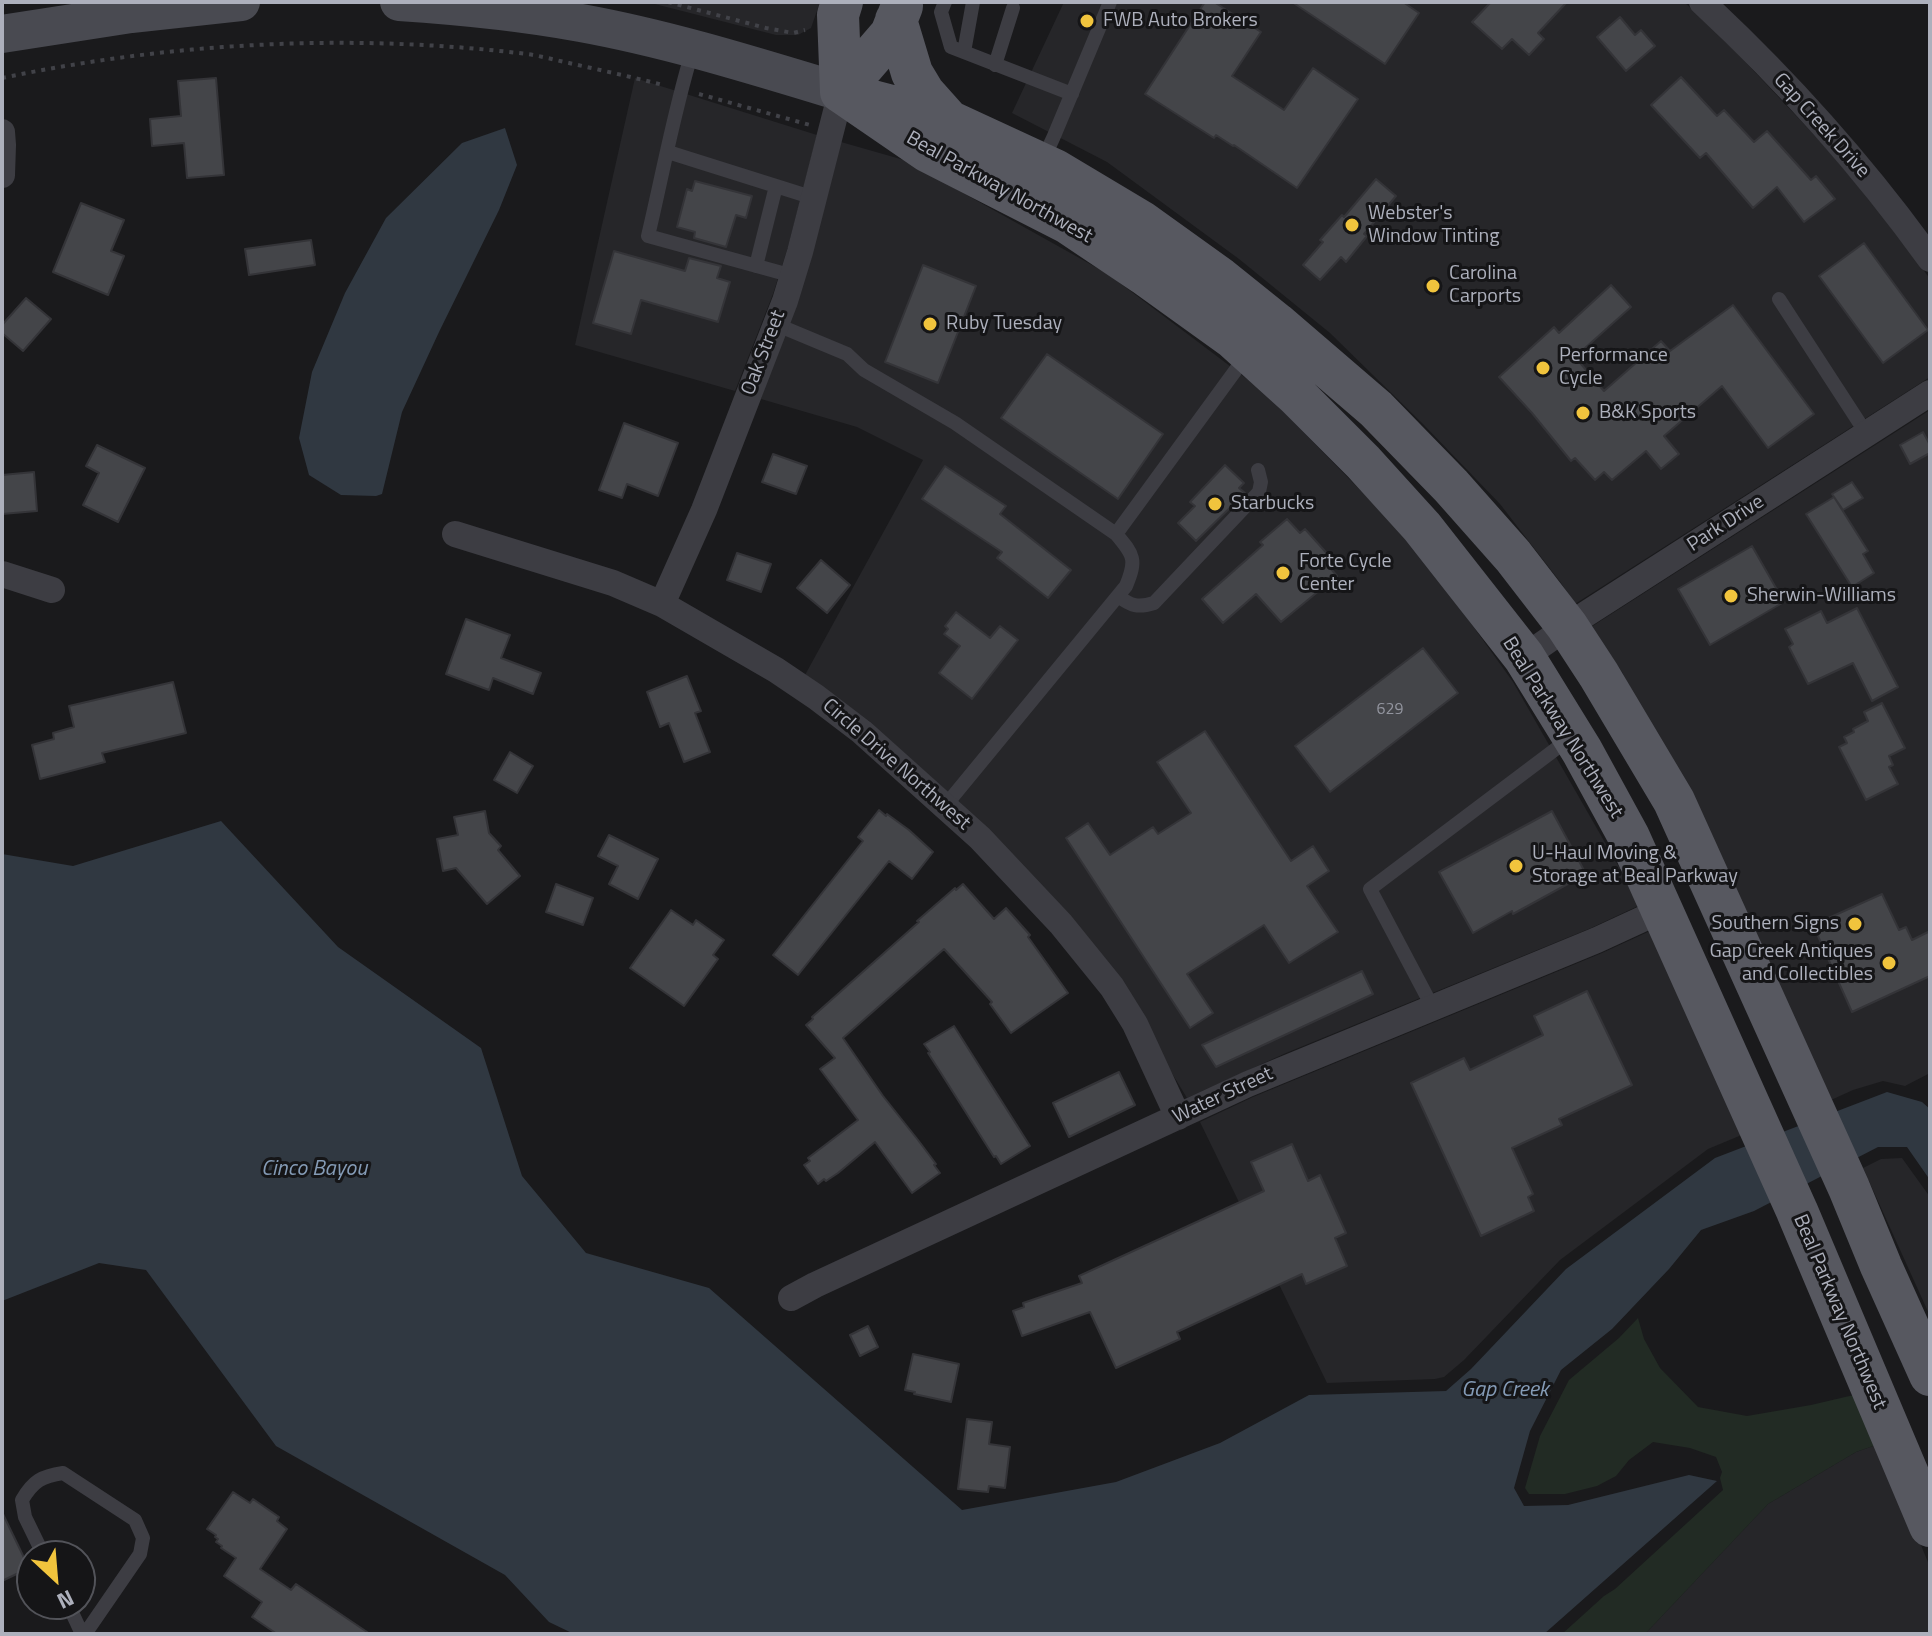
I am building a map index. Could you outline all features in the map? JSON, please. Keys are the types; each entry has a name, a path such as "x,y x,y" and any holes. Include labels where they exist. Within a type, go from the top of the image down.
{"main road":[{"path":"2,34 131,14 241,2"},
{"name":"Beal Parkway Northwest","path":"399,2 481,8 582,23 714,53 949,121 1041,163 1142,222 1220,278 1262,338 1296,395 1422,527 1524,657 1573,736 1629,837 1662,910 1797,1211 1930,1526"},
{"path":"841,92 838,15 842,2"},
{"path":"841,92 891,34 900,11"},
{"path":"900,11 912,73 924,93 949,121"},
{"name":"Beal Parkway Northwest","path":"841,92 927,151 1068,223 1233,338 1262,338 1376,409 1513,556 1567,626 1674,801 1930,1375"},
{"path":"1662,910 1693,928 1708,948 1777,1088 1810,1101"}],"street":[{"name":"Gap Creek Drive","path":"1702,2 1827,130 1893,207 1930,259"},
{"name":"Oak Street","path":"662,604 704,510 793,276 841,92"},
{"path":"2,132 2,175"},
{"name":"Park Drive","path":"1524,657 1567,626 1930,393"},
{"name":"Circle Drive Northwest","path":"455,534 613,583 662,604 776,670 862,732 980,838 1061,924 1112,987 1135,1024 1178,1117"},
{"path":"2,574 52,590"},
{"name":"Water Street","path":"791,1298 1259,1080 1662,910"}],"lane":[{"path":"945,2 941,12 951,47 1072,94"},
{"path":"964,52 973,2"},
{"path":"1041,163 1110,2"},
{"path":"995,65 1013,8"},
{"path":"693,49 648,236 793,276"},
{"path":"668,152 814,198"},
{"path":"756,266 776,186"},
{"path":"1779,299 1866,433"},
{"path":"775,324 847,354 864,370 955,423 1116,534 1131,551 1133,570 1126,586 945,806"},
{"path":"1116,534 1262,338"},
{"path":"1118,596 1131,605 1141,607 1154,603 1259,492 1261,482 1258,470"},
{"path":"1433,1008 1370,889 1573,736"},
{"path":"36,1540 25,1517 22,1500 30,1487 46,1476 63,1473 135,1520 143,1538 140,1554 96,1616"}],"path":[{"path":"668,2 766,28 793,33 807,30"},
{"path":"2,78 130,56 238,47 322,43 417,46 529,54 727,100 831,132"}],"shaded area":[{"path":"647,2 820,2 811,28 798,35 776,35"},
{"path":"1064,2 1684,2 1719,34 1818,139 1884,215 1930,279 1930,377 1575,604 1500,504 1330,333 1239,259 1107,162 1012,113"},
{"path":"635,78 817,135 773,294 735,391 575,345"},
{"path":"841,142 904,160 1108,274 1263,391 1417,548 1513,682 1619,867 1638,906 1286,1053 1187,1098 1170,1070 988,829 869,721 805,675 923,460 857,427 761,399"},
{"path":"1930,410 1930,1073 1905,1086 1883,1081 1831,1100 1673,767 1622,672 1591,627"},
{"path":"1650,931 1744,1134 1708,1149 1560,1260 1444,1377 1327,1383 1200,1122"},
{"path":"1902,1158 1930,1197 1930,1316 1863,1168 1881,1159"},
{"path":"1638,1318 1644,1339 1660,1368 1698,1407 1747,1416 1858,1394 1879,1444 1856,1452 1768,1504 1645,1634 1562,1634 1723,1490 1722,1472 1716,1457 1690,1448 1653,1442 1629,1460 1616,1476 1597,1486 1565,1494 1529,1494 1525,1488 1540,1436 1569,1380"},
{"path":"1879,1444 1930,1567 1930,1634 1645,1634 1768,1504 1856,1452"}],"water":[{"path":"505,128 517,165 499,210 402,412 382,494 341,495 309,475 299,438 312,372 345,293 386,218 462,143"},
{"name":"Cinco Bayou","path":"221,821 338,947 481,1048 522,1176 586,1253 709,1288 962,1510 1116,1482 1220,1443 1309,1395 1446,1391 1566,1269 1715,1158 1887,1092 1922,1102 1930,1109 1930,1180 1907,1147 1878,1147 1754,1211 1701,1230 1612,1329 1561,1370 1530,1431 1514,1488 1524,1506 1568,1505 1689,1475 1717,1481 1544,1634 574,1634 549,1622 505,1575 276,1446 146,1270 99,1263 2,1301 2,854 73,866"}],"building":[{"path":"1205,2 1214,2 1261,32 1232,76 1284,110 1313,68 1358,99 1297,188 1234,145 1216,135 1214,138 1145,94"},
{"path":"1292,2 1403,2 1419,13 1385,64"},
{"path":"1491,2 1567,2 1538,33 1544,39 1529,55 1512,39 1502,49 1472,22"},
{"path":"1620,17 1635,35 1641,30 1655,46 1626,71 1597,37"},
{"path":"1681,77 1717,116 1724,110 1754,142 1767,131 1811,180 1816,176 1835,199 1804,222 1777,187 1753,208 1706,153 1700,158 1651,105"},
{"path":"216,78 224,175 187,178 184,143 152,146 150,119 181,116 178,81"},
{"name":"Webster's Window Tinting","path":"1376,179 1396,196 1364,234 1367,236 1346,262 1341,257 1320,280 1303,265 1323,242 1320,240"},
{"path":"695,181 752,196 746,218 736,215 726,247 694,238 695,232 677,227 687,189 692,191"},
{"path":"81,203 124,220 111,251 124,256 108,295 53,272"},
{"path":"311,240 315,265 249,275 245,249"},
{"path":"1864,243 1928,330 1883,363 1819,276"},
{"path":"614,251 685,271 689,258 721,266 717,278 730,282 718,322 641,300 631,334 593,323"},
{"name":"Ruby Tuesday","path":"923,265 976,286 938,383 885,362"},
{"path":"1611,285 1631,307 1575,357 1604,391 1661,341 1670,351 1733,305 1814,414 1768,448 1722,386 1664,436 1679,454 1661,469 1646,451 1612,480 1604,472 1595,480 1575,458 1571,461 1499,377 1554,327 1559,333"},
{"path":"26,298 51,319 23,351 2,333 2,325"},
{"path":"1047,354 1163,434 1118,499 1001,418"},
{"path":"624,423 678,443 658,496 627,484 622,498 599,490"},
{"path":"1923,432 1930,445 1930,453 1910,464 1900,445"},
{"path":"97,445 145,468 118,522 83,505 99,473 86,466"},
{"path":"773,454 807,466 796,494 762,482"},
{"name":"Starbucks","path":"1225,465 1244,483 1239,488 1245,493 1196,541 1178,523 1195,506 1190,502"},
{"path":"945,466 1006,506 1000,514 1071,570 1048,598 997,558 1002,552 922,499"},
{"path":"34,472 37,511 2,514 2,475"},
{"path":"1852,482 1863,498 1843,510 1832,494"},
{"path":"1834,497 1868,551 1863,554 1874,573 1852,587 1806,514"},
{"name":"Forte Cycle Center","path":"1287,519 1300,533 1305,529 1332,559 1326,563 1337,576 1281,622 1256,594 1223,623 1202,599 1263,545 1260,542"},
{"name":"Sherwin-Williams","path":"1752,546 1784,602 1710,645 1678,589"},
{"path":"737,553 771,564 761,592 727,580"},
{"path":"821,560 850,585 827,613 797,588"},
{"path":"1857,608 1898,687 1872,701 1853,663 1808,684 1789,647 1793,644 1785,629 1821,611 1827,623"},
{"path":"956,612 990,638 1000,626 1018,640 972,699 939,673 960,646 944,634 948,629 945,626"},
{"path":"466,619 510,635 501,658 541,673 533,694 493,678 489,690 446,674"},
{"path":"1423,648 1458,693 1330,792 1295,746"},
{"path":"687,676 701,711 695,713 710,752 684,762 669,723 660,727 647,692"},
{"path":"173,682 186,733 102,753 105,762 40,779 32,745 54,739 53,733 74,727 69,706"},
{"path":"1882,703 1905,748 1889,756 1893,765 1889,767 1898,784 1866,800 1839,747 1847,743 1844,737 1868,721 1864,712"},
{"path":"1205,731 1291,861 1313,846 1329,871 1307,886 1338,932 1289,963 1264,925 1187,974 1213,1013 1190,1028 1066,838 1088,823 1110,855 1153,827 1158,834 1191,813 1157,762"},
{"path":"510,752 533,766 517,793 494,780"},
{"path":"879,810 909,830 933,852 912,879 889,861 798,975 773,955 863,841 858,837"},
{"path":"485,811 489,833 501,846 498,850 520,876 487,904 456,868 443,871 437,839 458,835 454,817"},
{"name":"U-Haul Moving & Storage at Beal Parkway","path":"1552,811 1586,874 1473,933 1439,872"},
{"path":"609,835 658,859 638,899 609,884 618,866 598,856"},
{"path":"556,884 593,898 583,925 546,912"},
{"path":"963,884 994,919 1006,908 1030,935 1028,937 1068,993 1011,1033 990,1004 992,1002 944,949 843,1038 940,1173 912,1193 875,1142 838,1173 818,1184 804,1165 810,1161 808,1158 858,1120 820,1069 835,1058 806,1025 917,921"},
{"path":"1882,894 1899,930 1906,927 1912,940 1930,931 1930,976 1852,1012 1813,925"},
{"path":"671,910 693,925 696,920 724,940 713,955 718,959 684,1006 630,968"},
{"path":"1362,971 1373,994 1216,1067 1202,1045"},
{"path":"1587,991 1632,1085 1559,1119 1562,1125 1512,1148 1533,1194 1528,1197 1534,1211 1481,1236 1411,1083 1464,1058 1470,1070 1543,1035 1534,1016"},
{"path":"954,1026 1030,1146 1001,1164 924,1044"},
{"path":"1119,1072 1135,1105 1069,1137 1053,1103"},
{"path":"1292,1144 1308,1181 1320,1175 1346,1233 1335,1238 1347,1266 1306,1284 1302,1274 1177,1332 1180,1339 1116,1368 1090,1312 1022,1336 1013,1311 1024,1307 1023,1303 1082,1283 1079,1276 1264,1191 1251,1162"},
{"path":"868,1326 878,1347 860,1356 850,1335"},
{"path":"913,1354 959,1364 951,1402 905,1390"},
{"path":"967,1419 992,1422 989,1444 1010,1447 1005,1488 989,1486 988,1492 958,1489"},
{"path":"233,1492 250,1503 253,1499 279,1517 277,1521 287,1529 260,1569 291,1590 296,1584 370,1634 277,1634 252,1617 262,1602 224,1576 236,1558 221,1548 216,1542 216,1535 207,1529"},
{"path":"2,1512 16,1541 16,1574 2,1581"}],"place":[{"name":"FWB Auto Brokers","path":"1087,21"},
{"name":"Webster's Window Tinting","path":"1352,225"},
{"name":"Carolina Carports","path":"1433,286"},
{"name":"Ruby Tuesday","path":"930,324"},
{"name":"Performance Cycle","path":"1543,368"},
{"name":"B&K Sports","path":"1583,413"},
{"name":"Starbucks","path":"1215,504"},
{"name":"Forte Cycle Center","path":"1283,573"},
{"name":"Sherwin-Williams","path":"1731,596"},
{"name":"U-Haul Moving & Storage at Beal Parkway","path":"1516,866"},
{"name":"Southern Signs","path":"1855,924"},
{"name":"Gap Creek Antiques and Collectibles","path":"1889,963"}],"water label":[{"name":"Gap Creek","path":"1505,1391"}]}
